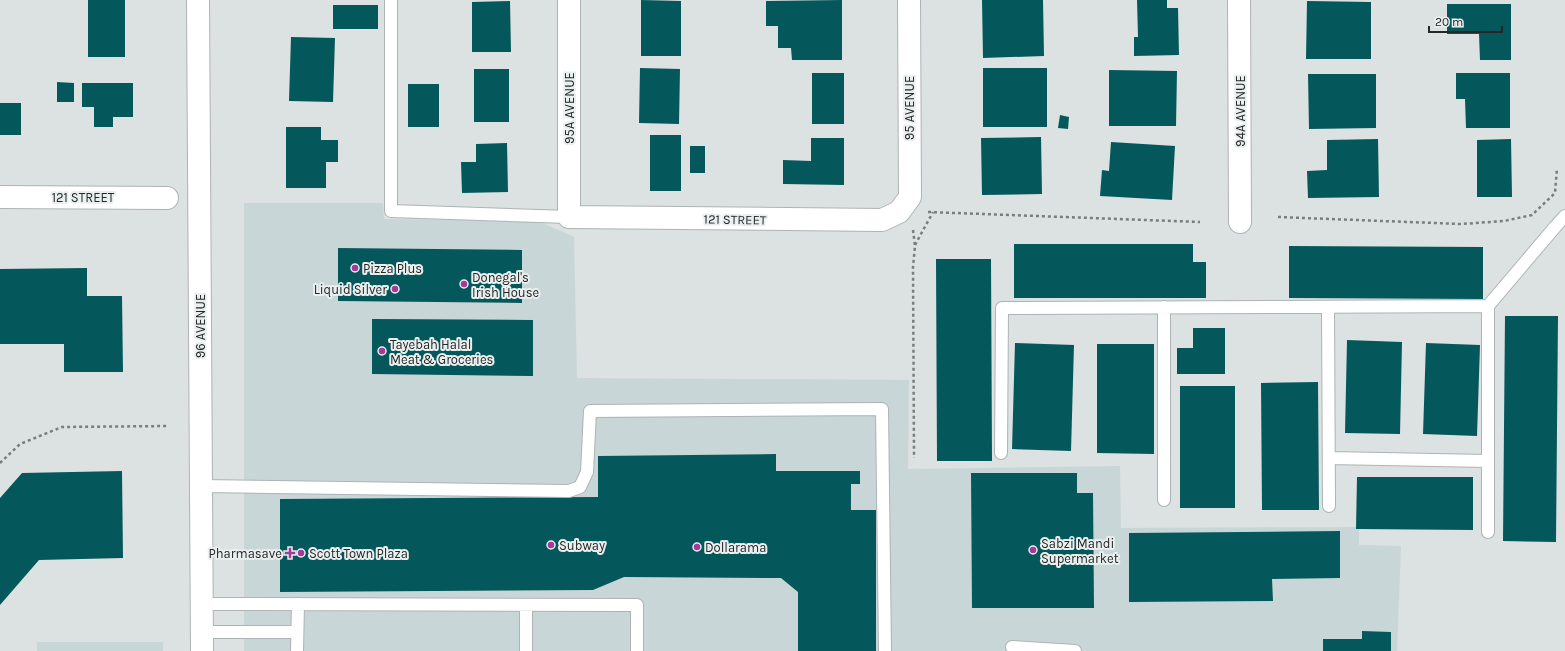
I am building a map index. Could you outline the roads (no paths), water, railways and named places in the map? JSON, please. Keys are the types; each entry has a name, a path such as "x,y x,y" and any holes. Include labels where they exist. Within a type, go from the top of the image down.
{"street":[{"name":"96 AVENUE","path":"198,0 202,642"},
{"name":"95A AVENUE","path":"569,0 569,217"},
{"name":"95 AVENUE","path":"904,218 910,197 909,0"},
{"name":"94A AVENUE","path":"1240,0 1240,222"},
{"name":"121 STREET","path":"0,197 167,198"},
{"name":"121 STREET","path":"569,217 882,220 904,218"}],"lane":[{"path":"392,0 391,211 569,217"},
{"path":"1488,532 1488,306 1554,226 1565,216"},
{"path":"1001,453 1002,308 1488,306"},
{"path":"1164,307 1164,500"},
{"path":"1328,307 1329,506"},
{"path":"201,486 568,491 580,486 587,472 590,411 882,408 885,651"},
{"path":"1329,458 1488,461"},
{"path":"202,604 637,605 637,651"},
{"path":"298,604 298,651"},
{"path":"526,605 526,651"},
{"path":"202,642 298,632"},
{"path":"1012,647 1075,651"}],"place":[{"name":"Pizza Plus","path":"355,268"},
{"name":"Donegal's Irish House","path":"464,284"},
{"name":"Liquid Silver","path":"395,289"},
{"name":"Tayebah Halal Meat & Groceries","path":"382,351"},
{"name":"Subway","path":"551,545"},
{"name":"Dollarama","path":"697,547"},
{"name":"Sabzi Mandi Supermarket","path":"1033,550"},
{"name":"Pharmasave","path":"290,553"},
{"name":"Scott Town Plaza","path":"301,553"}]}
